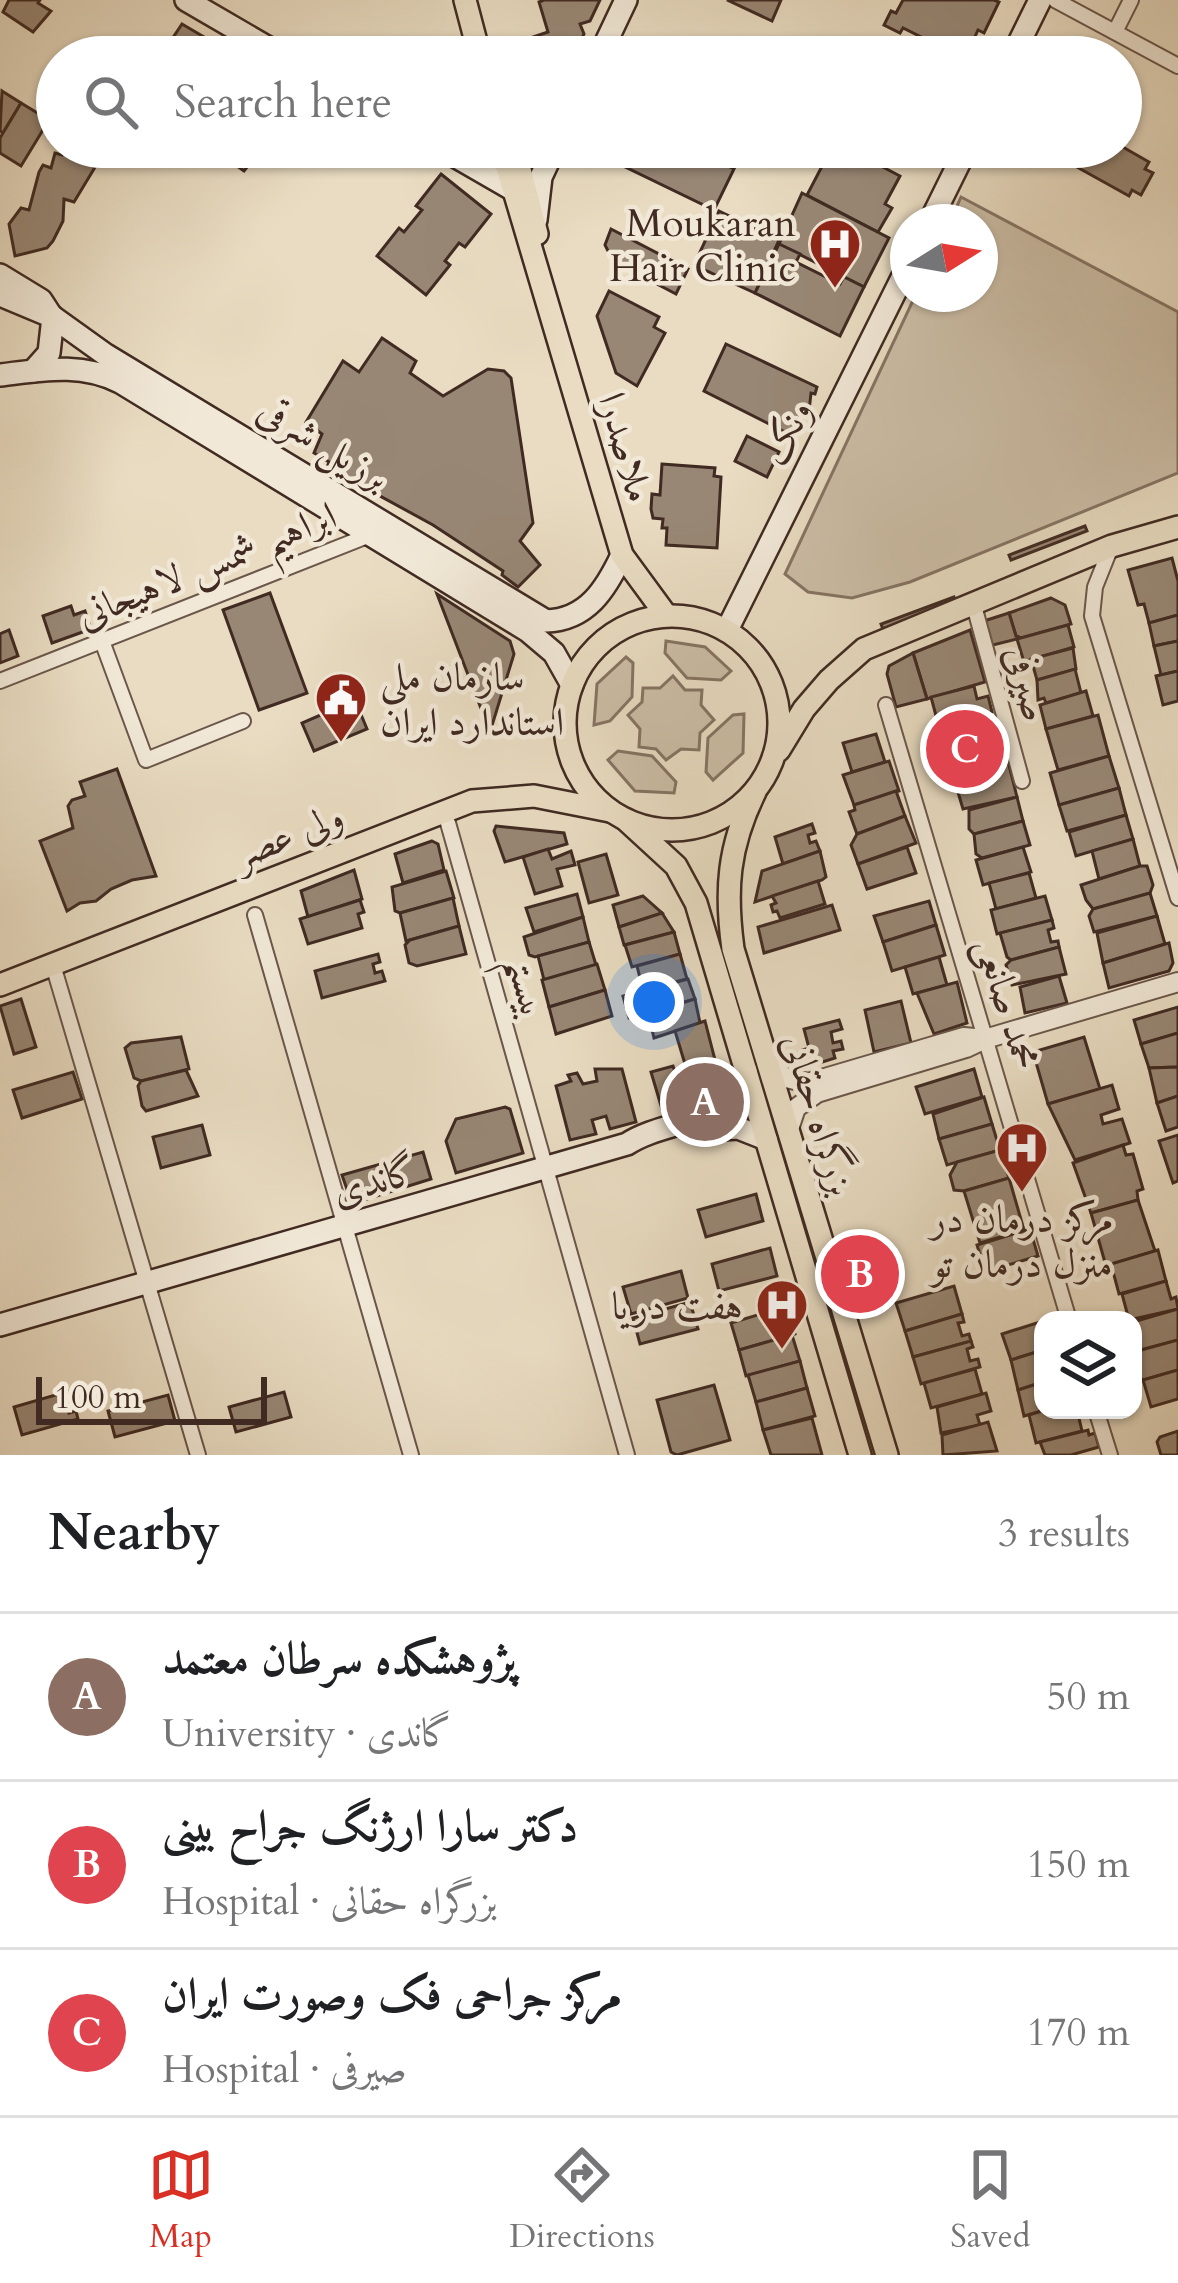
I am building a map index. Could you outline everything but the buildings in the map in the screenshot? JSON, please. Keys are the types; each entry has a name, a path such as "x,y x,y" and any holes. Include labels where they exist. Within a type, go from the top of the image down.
{"main road":[{"path":"465,0 474,36"},
{"path":"609,36 626,0"},
{"path":"1022,36 1040,0"},
{"path":"192,2 249,36"},
{"path":"475,168 510,188"},
{"name":"ملاصدرا","path":"506,168 622,555 666,615"},
{"name":"ملاصدرا","path":"520,168 536,220 544,288"},
{"name":"ملاصدرا","path":"536,220 546,168"},
{"path":"939,204 957,168"},
{"name":"برزیل شرقی","path":"0,275 28,300"},
{"name":"برزیل شرقی","path":"0,295 46,306 53,317 106,356 536,617 561,621 598,598 622,555"},
{"name":"ونک","path":"727,630 890,302"},
{"path":"33,371 50,353 53,317"},
{"path":"106,356 119,382"},
{"path":"0,375 86,369 119,382 148,378"},
{"name":"برزیل شرقی","path":"119,382 545,643 572,685"},
{"path":"773,761 779,732 774,687 759,660 727,630 702,619 666,615 636,621 609,635 587,657 572,685 565,715 571,759 585,786 618,816 660,830 694,829 722,818 755,792 804,709 842,664 864,649 1112,546 1178,526"},
{"name":"بزرگراه حقانی","path":"755,792 729,869 726,898 756,1067"},
{"name":"ولی عصر","path":"0,985 472,801 533,796 618,816"},
{"name":"بزرگراه حقانی","path":"618,816 676,866 696,903 887,1455"},
{"name":"گاندی","path":"0,1325 627,1144 724,1105 756,1067"},
{"path":"627,1144 715,1126 777,1136"},
{"name":"بزرگراه حقانی","path":"777,1136 860,1455"}],"street":[{"path":"1055,0 1122,36"},
{"path":"1114,32 1131,0"},
{"path":"1142,47 1178,66"},
{"name":"ابراهیم شمس لاهیجانی","path":"0,681 370,535"},
{"path":"1112,546 1095,587 1092,616 1178,898"},
{"name":"صیرفی","path":"973,602 1022,781"},
{"path":"102,641 146,760 243,721"},
{"name":"محمد صانعی","path":"886,705 1067,1311"},
{"name":"بیستم","path":"448,823 627,1455"},
{"path":"255,915 411,1455"},
{"path":"53,965 198,1455"},
{"path":"777,1136 792,1114 817,1093 1178,982"},
{"path":"756,1067 808,1084 964,1037 986,1039"},
{"path":"1099,1419 1110,1455"}],"shaded area":[{"path":"998,217 1178,312 1178,473 910,582 852,598 808,592 785,574 908,312 998,312"},
{"path":"666,641 705,647 731,671 721,680 687,678 665,653"},
{"path":"626,657 633,663 632,697 610,721 594,725 597,684"},
{"path":"673,676 685,690 702,690 701,705 714,720 700,733 699,750 681,749 666,760 656,749 639,747 640,729 628,715 642,702 643,688 660,688"},
{"path":"744,714 743,753 713,780 706,772 708,738 733,715"},
{"path":"618,751 652,756 676,782 674,793 635,791 608,760"}],"place":[{"name":"Moukaran Hair Clinic","path":"835,290"},
{"name":"سازمان ملی استاندارد ایران","path":"341,744"},
{"name":"مرکز جراحی فک وصورت ایران","path":"965,749"},
{"name":"پژوهشکده سرطان معتمد","path":"705,1102"},
{"name":"مرکز درمان در منزل درمان تو","path":"1022,1194"},
{"name":"دکتر سارا ارژنگ جراح بینی","path":"860,1274"},
{"name":"هفت دریا","path":"782,1351"}]}
